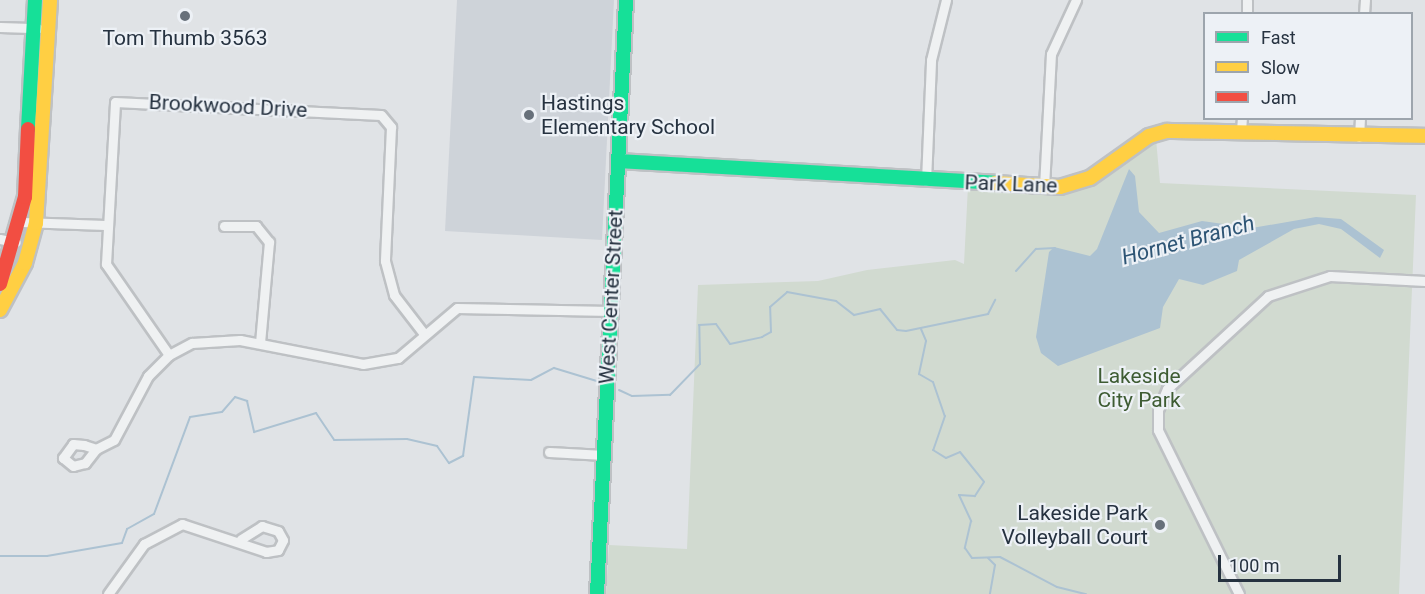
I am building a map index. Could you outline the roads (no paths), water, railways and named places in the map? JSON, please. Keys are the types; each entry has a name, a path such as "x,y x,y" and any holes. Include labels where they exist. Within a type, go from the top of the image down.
{"street":[{"path":"0,284 16,242 29,223 35,0"},
{"path":"0,310 25,263 50,0"},
{"name":"West Center Street","path":"597,594 626,0"},
{"path":"926,181 931,60 946,0"},
{"path":"1044,187 1051,54 1076,0"},
{"path":"0,27 49,28"},
{"name":"Brookwood Drive","path":"169,355 106,264 105,225 115,102 381,115 391,127 386,261 394,295 424,334"},
{"path":"1359,137 1360,120"},
{"name":"Park Lane","path":"618,161 1044,187 1083,182 1149,136 1167,131 1242,125 1359,137 1425,136"},
{"path":"29,223 105,225"},
{"path":"224,226 256,226 269,242 260,343"},
{"path":"0,239 16,242"},
{"path":"1239,594 1158,430 1158,410 1167,389 1242,315 1284,289 1350,274 1425,281"},
{"path":"96,449 114,440 148,376 169,355 208,339 260,343 363,364 398,358 457,308 472,305 611,310"},
{"path":"549,452 604,455"},
{"path":"108,594 132,557 170,528 195,524 241,539 255,549 272,552 283,540 273,528 258,526 241,539"}],"water":[{"path":"1129,169 1135,176 1139,212 1159,233 1202,221 1252,228 1316,217 1341,219 1384,250 1380,258 1341,229 1319,224 1294,229 1239,260 1237,271 1203,285 1179,279 1163,307 1160,328 1058,366 1041,353 1036,337 1049,252 1054,247 1090,256 1097,249"}],"waterway":[{"name":"Hornet Branch","path":"1016,271 1036,249 1055,248"},
{"name":"Hornet Branch","path":"619,390 632,396 670,395 700,364 699,325 716,324 730,344 762,337 771,332 770,307 787,292 836,301 854,315 880,309 897,330 906,331 988,314 995,300"},
{"path":"921,329 926,341 919,374 933,382 945,416 933,450 946,458 960,452 984,482 975,496 959,495 971,521 965,548 972,558 1000,557 1057,587 1086,594"},
{"name":"Hornet Branch","path":"0,556 47,556 122,543 127,529 154,514 190,417 222,412 235,397 247,401 254,432 316,413 334,440 407,439 437,446 449,463 463,456 474,377 531,380 554,368 600,382"},
{"path":"988,558 995,565 990,594"}],"place":[{"name":"Tom Thumb 3563","path":"185,16"},
{"name":"Hastings Elementary School","path":"529,115"},
{"name":"Lakeside Park Volleyball Court","path":"1160,525"}],"park label":[{"name":"Lakeside City Park","path":"1139,388"}]}
